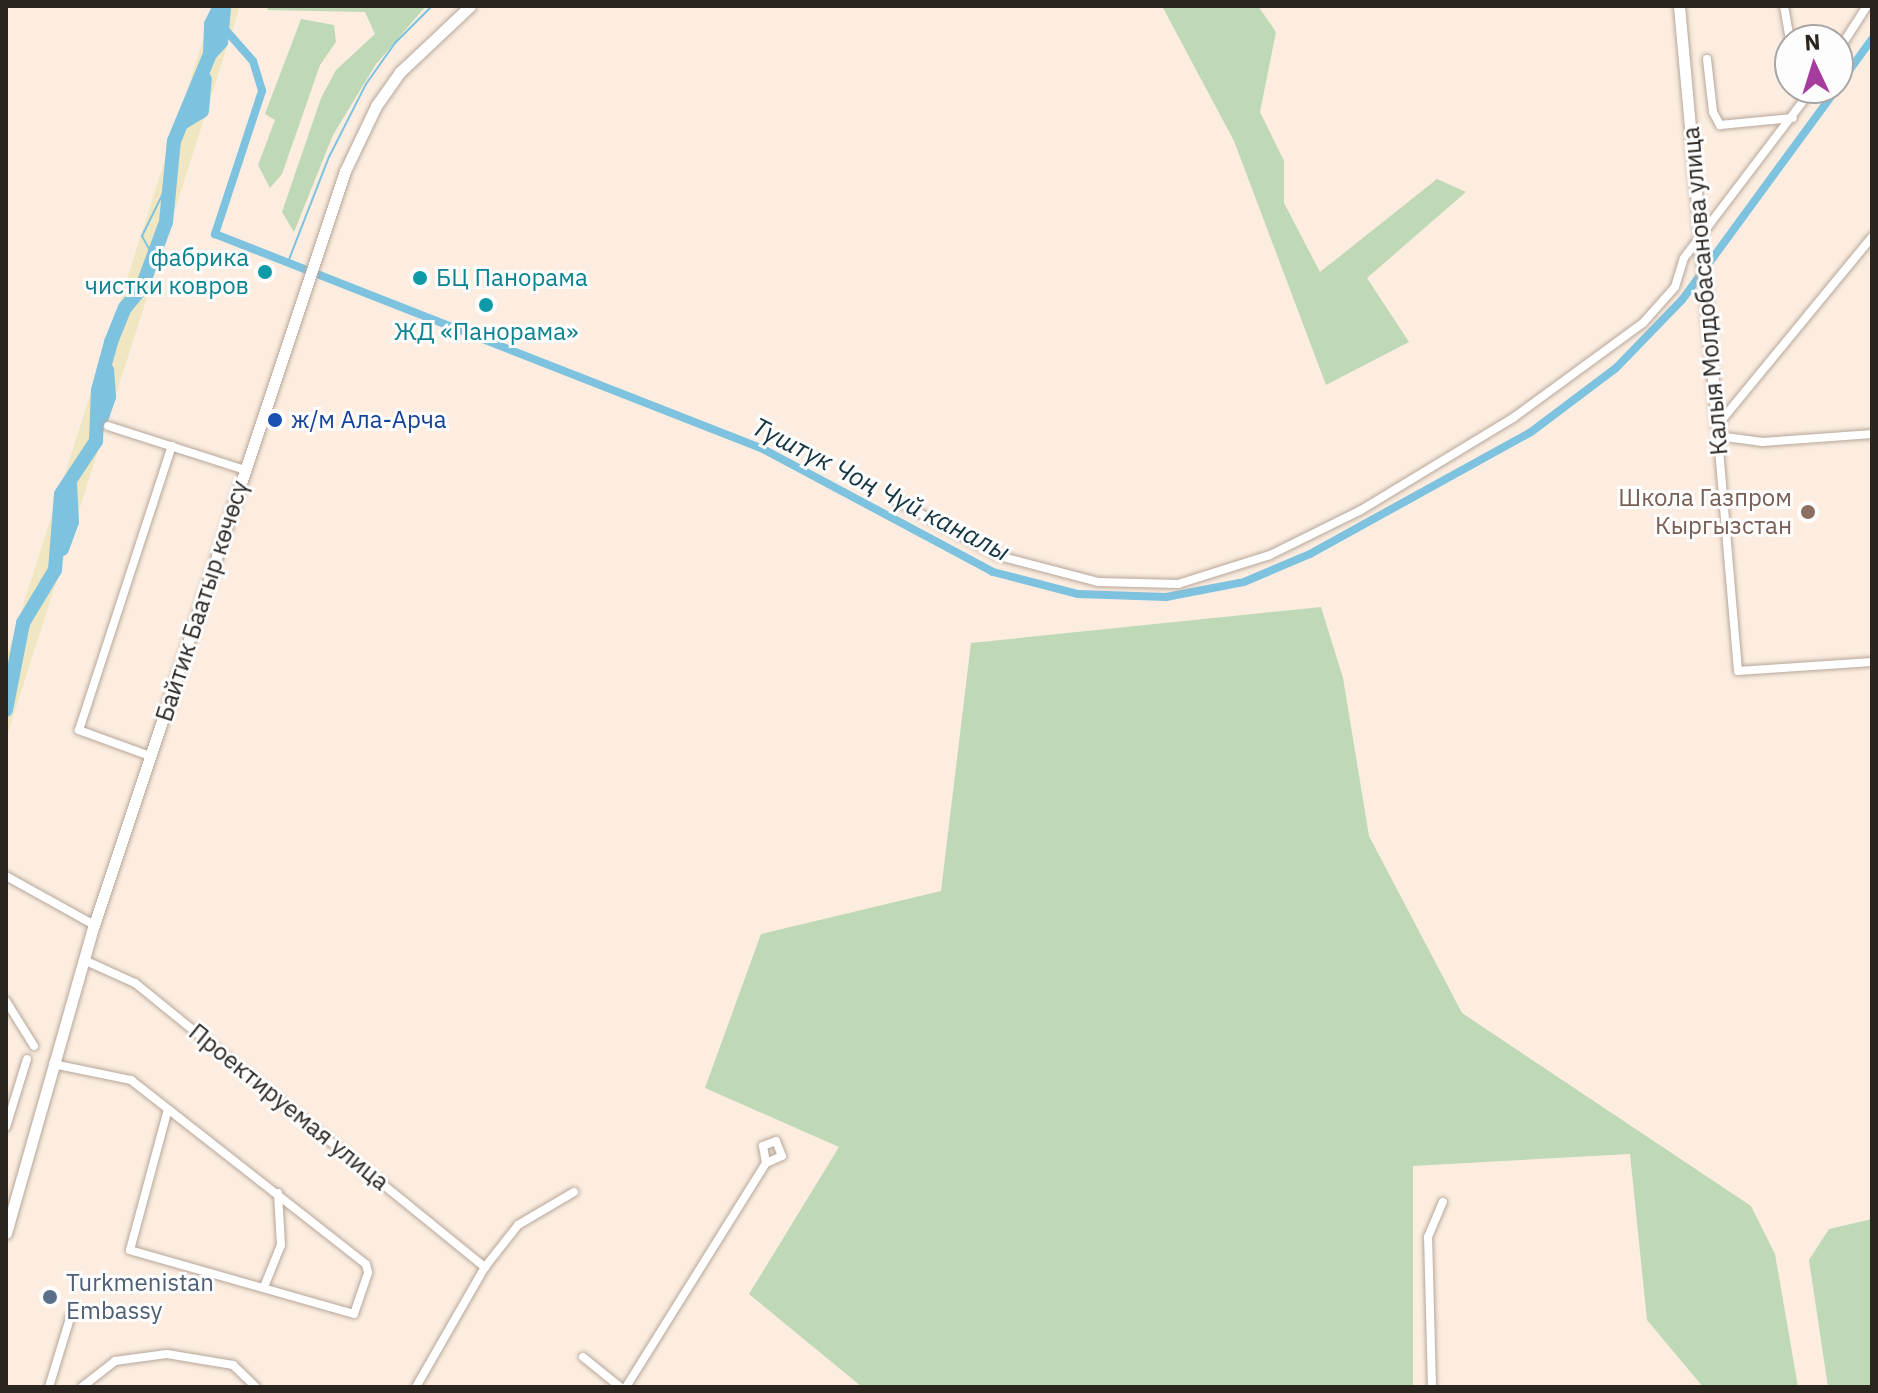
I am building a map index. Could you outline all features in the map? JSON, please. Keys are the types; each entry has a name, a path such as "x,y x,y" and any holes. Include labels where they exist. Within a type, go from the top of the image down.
{"main road":[{"name":"Байтик Баатыр көчөсү","path":"6,1233 94,925 345,171 376,106 422,48 470,6"},
{"name":"Калыя Молдобасанова улица","path":"1679,6 1718,431"}],"street":[{"path":"1854,26 1867,6"},
{"path":"1707,59 1713,112 1720,125 1793,118"},
{"path":"895,500 999,556 1067,577 1156,587 1218,576 1361,510 1550,394 1651,315 1675,287 1684,258 1802,104"},
{"path":"1872,237 1718,431 1763,442 1872,434"},
{"path":"108,426 245,470"},
{"name":"Калыя Молдобасанова улица","path":"1718,431 1738,671 1872,662"},
{"path":"150,756 79,730 172,446"},
{"path":"6,876 94,925"},
{"name":"Проектируемая улица","path":"84,960 135,983 485,1267"},
{"path":"6,1001 34,1046"},
{"path":"6,1127 27,1059"},
{"path":"53,1064 131,1080 366,1264 368,1273 354,1314 130,1250 168,1109"},
{"path":"583,1357 623,1387 766,1163"},
{"path":"416,1387 485,1267 518,1225 574,1192"},
{"path":"264,1287 281,1245 278,1193"},
{"path":"1432,1387 1428,1237 1443,1202"},
{"path":"49,1387 71,1315"},
{"path":"82,1387 115,1361 167,1354 233,1365 256,1387"}],"green space":[{"path":"269,6 426,6 376,64 333,135 294,232 282,212 321,98 336,70 375,34 365,12 267,10"},
{"path":"1162,6 1258,6 1276,32 1260,112 1284,161 1284,203 1320,272 1437,179 1466,192 1367,278 1409,342 1326,385 1234,141"},
{"path":"301,19 334,25 336,42 320,65 282,174 270,188 258,165 275,120 265,114"},
{"path":"1321,607 1343,678 1369,836 1462,1013 1751,1206 1775,1254 1798,1387 1703,1387 1647,1320 1630,1154 1413,1166 1413,1387 862,1387 749,1294 839,1147 705,1088 761,934 941,891 971,643"},
{"path":"1872,1219 1872,1387 1828,1387 1809,1260 1829,1229"}],"sand":[{"path":"214,6 240,6 6,739 6,659"}],"waterway":[{"path":"210,54 211,24 220,6"},
{"path":"6,710 23,623 55,570 61,494 96,441 98,390 111,342 125,308 142,287 166,222 174,141 210,54 221,42 224,6"},
{"path":"288,262 329,157 366,84 395,43 432,6"},
{"name":"Түштүк Чоң Чүй каналы","path":"223,27 253,61 262,91 215,234 763,449 993,572 1078,594 1166,597 1244,582 1310,554 1531,432 1616,368 1682,300 1825,104"},
{"name":"Түштүк Чоң Чүй каналы","path":"1854,64 1872,39"},
{"path":"182,123 202,111 205,79"},
{"path":"153,256 142,236 170,179"},
{"path":"100,423 109,397 107,370"},
{"path":"62,549 72,522 70,484"}],"place":[{"name":"фабрика чистки ковров","path":"265,272"},
{"name":"БЦ Панорама","path":"420,278"},
{"name":"ЖД «Панорама»","path":"486,305"},
{"name":"ж/м Ала-Арча","path":"275,420"},
{"name":"Школа Газпром Кыргызстан","path":"1808,512"},
{"name":"Turkmenistan Embassy","path":"50,1297"}]}
